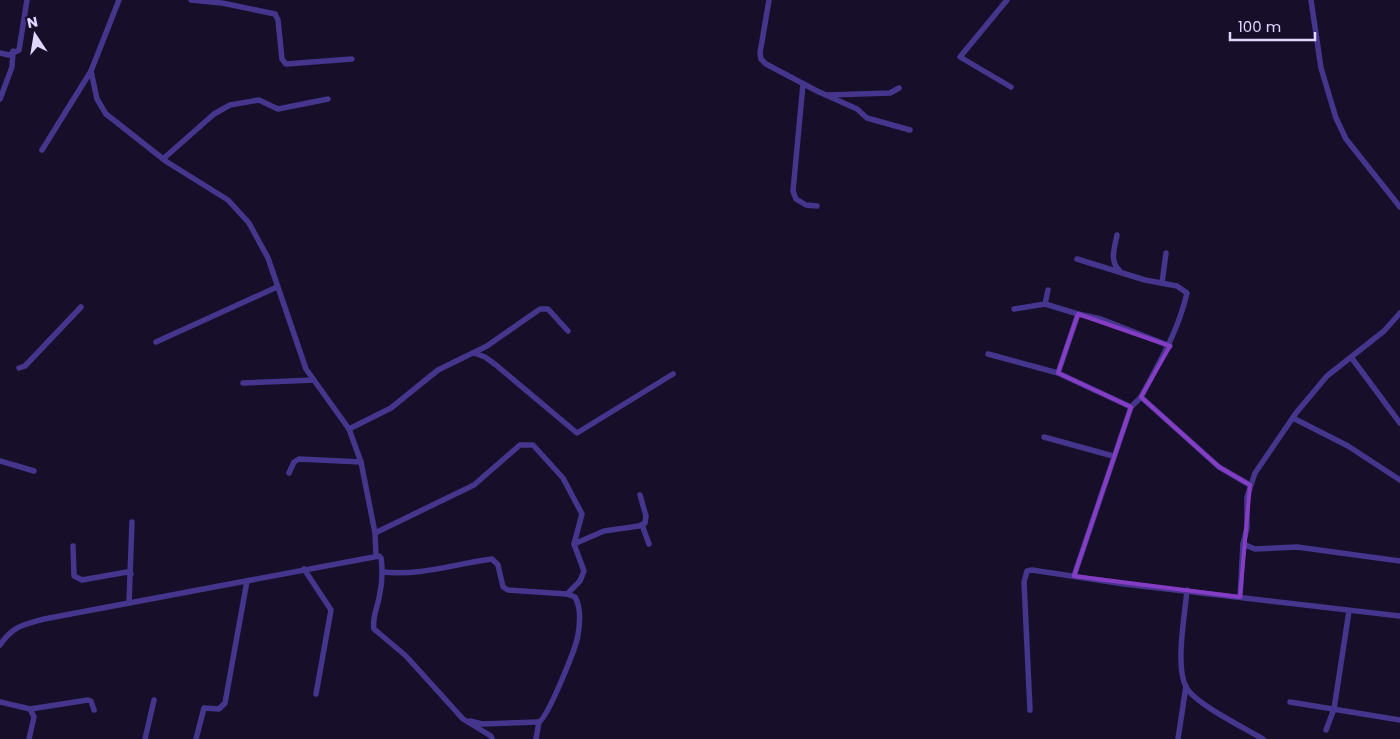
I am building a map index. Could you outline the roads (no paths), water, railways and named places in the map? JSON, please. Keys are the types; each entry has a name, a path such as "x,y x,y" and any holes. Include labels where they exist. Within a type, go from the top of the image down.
{"street":[{"path":"0,53 9,55 13,51 16,53 19,50 27,0"},
{"path":"42,150 90,71 119,0"},
{"path":"191,0 223,2 275,14 278,20 282,59 286,64 352,59"},
{"path":"769,0 761,46 761,60 774,70 857,109 867,118 910,130"},
{"path":"1008,0 960,57 1011,87"},
{"path":"1311,0 1321,68 1336,118 1346,139 1400,207"},
{"path":"0,99 12,67 13,51"},
{"path":"90,71 97,99 106,114 162,158 218,192 239,210 258,238 268,258 302,360 349,429 361,462 375,533 376,556"},
{"path":"802,84 793,191 796,199 806,205 817,206"},
{"path":"826,96 890,93 899,88"},
{"path":"162,158 214,114 230,105 259,100 278,108 328,100"},
{"path":"1117,235 1113,261 1120,271"},
{"path":"1162,283 1166,253"},
{"path":"1074,576 1131,407 1141,397 1170,346 1181,318 1187,293 1177,286 1077,259"},
{"path":"156,342 277,287"},
{"path":"1045,304 1048,290"},
{"path":"1014,309 1045,304 1101,319 1170,346"},
{"path":"19,368 25,366 81,308"},
{"path":"349,429 391,408 438,370 474,353 540,309 548,309 568,332"},
{"path":"1240,597 1243,544 1247,528 1247,497 1250,485 1260,464 1293,418 1327,376 1384,331 1400,313"},
{"path":"1058,372 1078,314"},
{"path":"474,353 485,357 496,365 577,433 673,374"},
{"path":"988,354 1058,372 1131,407"},
{"path":"1351,357 1400,423"},
{"path":"243,383 314,380"},
{"path":"1141,397 1218,467 1250,485"},
{"path":"1293,418 1348,446 1400,480"},
{"path":"1044,438 1113,456"},
{"path":"375,533 474,485 520,445 533,445 563,478 580,508 582,522 574,544 584,570 580,581 567,594"},
{"path":"289,473 294,462 299,459 361,462"},
{"path":"0,461 34,471"},
{"path":"574,544 604,531 645,523 646,516 640,495"},
{"path":"129,603 132,522"},
{"path":"642,524 649,544"},
{"path":"1243,544 1255,549 1297,546 1335,554 1352,552 1400,560"},
{"path":"73,546 74,576 77,578 82,580 127,572 131,574"},
{"path":"0,645 9,632 21,626 129,603 376,556 381,558 382,572 380,596 374,616 374,629 406,656 463,719 491,736 492,739"},
{"path":"382,572 406,575 492,559 498,565 503,587 508,590 567,594 575,597 577,600 578,635 552,702 539,722 536,739"},
{"path":"304,570 329,606 331,614 316,694"},
{"path":"1030,710 1024,575 1027,571 1032,570 1400,616"},
{"path":"196,739 204,708 219,709 225,703 247,581"},
{"path":"1178,739 1186,686 1182,652 1187,590"},
{"path":"1326,730 1334,709 1349,611"},
{"path":"1186,686 1192,695 1263,739"},
{"path":"0,702 30,709 88,700 91,702 94,710"},
{"path":"145,739 154,700"},
{"path":"1290,702 1400,720"},
{"path":"29,739 34,717 30,709"},
{"path":"463,719 482,724 539,722"}]}
